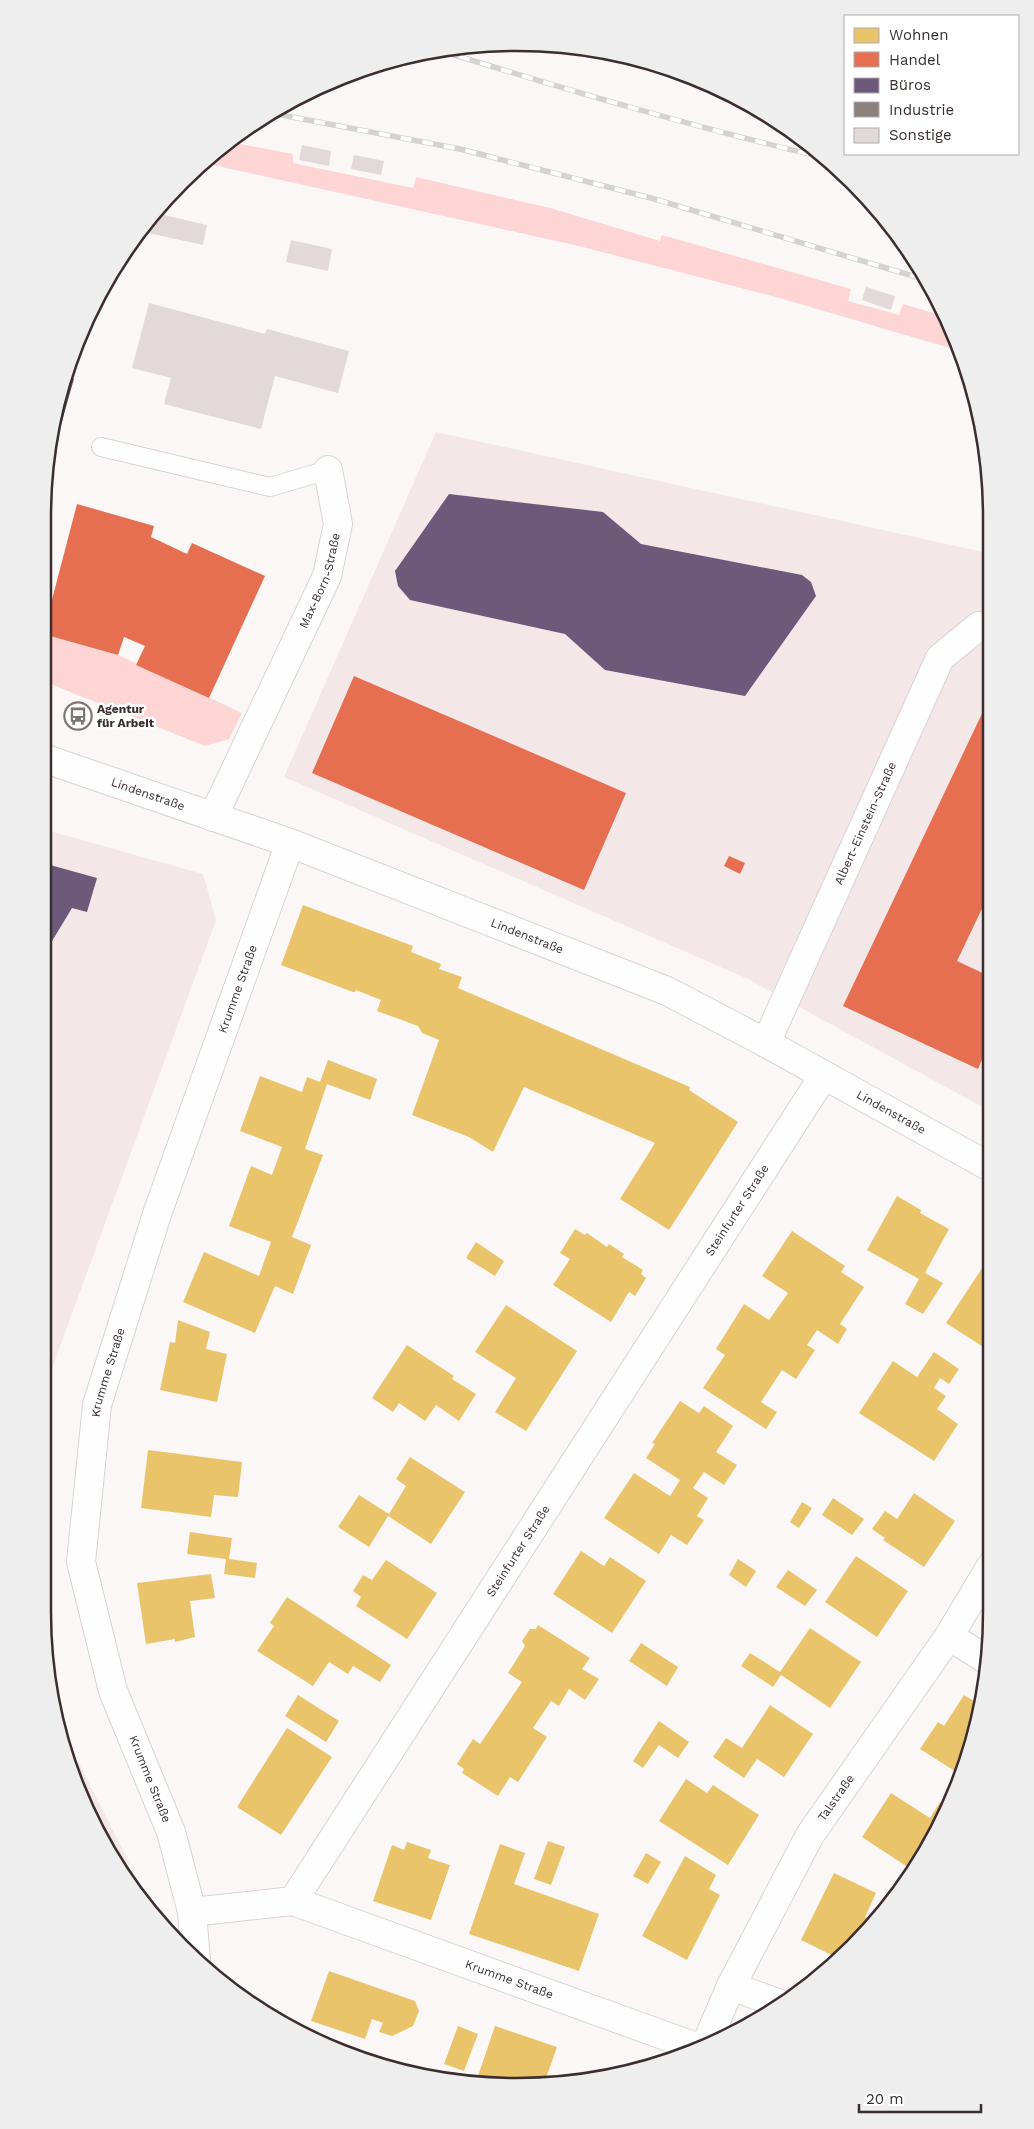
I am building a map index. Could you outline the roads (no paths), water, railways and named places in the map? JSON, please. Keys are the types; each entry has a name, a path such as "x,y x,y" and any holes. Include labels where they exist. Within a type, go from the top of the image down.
{"street":[{"name":"Max-Born-Straße","path":"213,817 327,576 338,524 328,470"},
{"name":"Albert-Einstein-Straße","path":"766,1042 940,658 979,626 983,626"},
{"name":"Lindenstraße","path":"51,761 290,843 667,991 766,1042 983,1163"},
{"name":"Krumme Straße","path":"192,1912 171,1832 114,1691 81,1562 97,1405 157,1214 290,843"},
{"name":"Steinfurter Straße","path":"293,1901 824,1075"},
{"name":"Talstraße","path":"710,2036 731,1986 810,1835 949,1636 983,1579"},
{"path":"949,1636 981,1656"},
{"name":"Krumme Straße","path":"293,1901 689,2044"},
{"path":"195,1948 192,1912 293,1901"},
{"path":"731,1986 772,2001"}],"lane":[{"name":"Max-Born-Straße","path":"101,447 270,487 328,470"}],"railway":[{"path":"455,55 629,107 809,154"},
{"path":"282,115 460,149 651,198 916,277"}],"place":[{"name":"Agentur für Arbeit","path":"78,716"}]}
